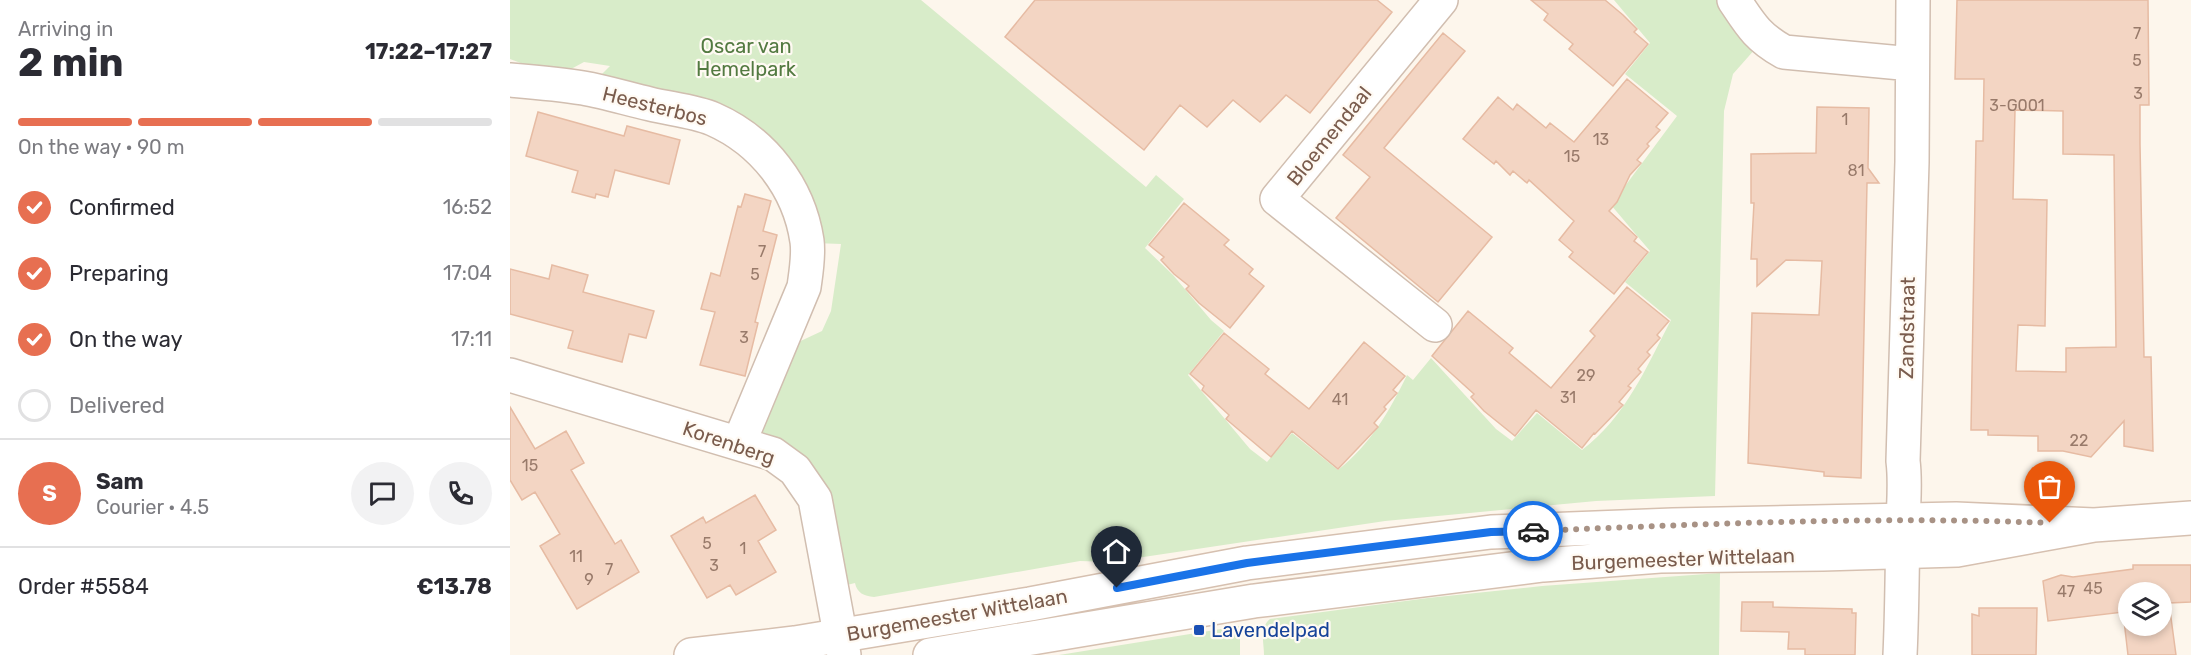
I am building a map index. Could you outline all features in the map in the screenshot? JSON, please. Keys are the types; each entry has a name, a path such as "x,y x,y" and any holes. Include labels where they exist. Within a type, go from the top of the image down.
{"street":[{"name":"Bloemendaal","path":"1435,326 1277,198 1441,0"},
{"path":"1734,0 1755,31 1767,42 1784,51 1912,64"},
{"name":"Zandstraat","path":"1900,655 1903,593 1902,536 1906,483 1903,461 1912,162 1913,0"},
{"name":"Heesterbos","path":"510,80 584,88 712,119 738,133 759,149 789,185 807,242 804,287 739,443"},
{"name":"Korenberg","path":"510,375 773,454 795,470 815,500 843,645"},
{"path":"1902,536 1956,519 2094,525 2191,518"},
{"name":"Burgemeester Wittelaan","path":"691,655 795,643 843,645 1030,604 1247,563 1491,532 1673,525 1902,536"},
{"name":"Burgemeester Wittelaan","path":"930,655 1254,601 1543,565 1660,556 1823,554 1902,536"}],"green space":[{"name":"Oscar van Hemelpark","path":"510,0 921,0 1146,187 1156,175 1184,199 1145,248 1173,275 1211,320 1224,331 1188,375 1250,449 1267,462 1292,433 1338,470 1360,450 1378,427 1407,375 1413,380 1431,358 1496,429 1512,441 1537,413 1582,450 1611,423 1644,373 1671,320 1625,282 1650,251 1611,205 1677,116 1625,74 1650,43 1614,0 1717,0 1738,33 1756,48 1733,74 1724,111 1715,496 1596,501 1385,521 1110,562 1080,561 874,597 864,595 859,592 855,583 847,585 844,570 754,430 790,346 822,331 831,311 841,244 814,243 768,149 598,82 610,66 584,62 560,75 510,59"},
{"path":"1720,573 1719,655 1264,655 1263,631 1270,619 1428,598 1542,586"},
{"path":"1240,626 1240,655 1059,655"}],"building":[{"path":"1035,0 1377,0 1392,12 1310,113 1286,95 1260,122 1233,100 1207,127 1180,105 1144,150 1005,37"},
{"path":"1531,0 1605,0 1637,29 1634,32 1648,44 1613,86 1569,49 1573,44 1544,20 1548,14"},
{"path":"1957,0 2148,0 2149,105 2140,105 2140,144 2144,357 2151,357 2153,451 2124,446 2124,421 2091,457 2063,451 2038,451 2038,436 1988,435 1988,430 1971,430 1976,141 1983,141 1984,79 1955,79","holes":["2015,110 2063,111 2063,154 2114,155 2116,347 2066,348 2066,372 2016,371 2018,325 2045,326 2047,200 2013,199"]},
{"path":"1443,33 1465,51 1384,148 1492,237 1438,302 1336,218 1370,177 1343,155"},
{"path":"1627,79 1668,113 1656,127 1660,130 1647,144 1649,146 1637,160 1641,163 1630,175 1617,202 1609,211 1637,237 1634,241 1648,252 1614,294 1569,257 1573,252 1559,240 1574,221 1529,180 1527,183 1513,171 1510,175 1496,161 1494,164 1463,139 1498,97 1513,110 1517,104 1546,128 1550,123 1574,142"},
{"path":"1817,107 1869,108 1868,168 1879,183 1867,183 1861,478 1824,476 1824,472 1748,463 1752,313 1819,315 1822,261 1786,260 1757,286 1757,259 1751,259 1754,203 1751,203 1751,154 1816,153"},
{"path":"538,112 624,136 627,126 680,140 669,184 615,170 608,197 596,194 595,198 572,192 578,171 526,156"},
{"path":"745,194 771,201 763,231 777,235 755,322 758,323 745,376 700,365 715,312 701,309 711,273 720,276 738,206 741,207"},
{"path":"1184,203 1229,240 1224,245 1253,269 1249,274 1264,286 1230,328 1199,303 1186,289 1189,286 1161,260 1164,257 1149,245"},
{"path":"552,265 588,275 583,292 654,311 646,338 629,334 622,362 568,348 573,331 510,314 510,269 549,279"},
{"path":"1627,287 1669,321 1657,335 1660,338 1647,352 1650,355 1638,369 1641,372 1628,386 1631,388 1619,402 1623,405 1582,448 1536,410 1515,436 1484,411 1471,397 1474,394 1432,356 1468,311 1513,348 1509,353 1551,388 1595,336 1590,331"},
{"path":"1224,333 1269,369 1265,374 1309,409 1364,342 1405,376 1393,390 1397,393 1374,423 1378,427 1338,469 1292,431 1271,457 1226,419 1229,415 1202,390 1204,386 1190,374"},
{"path":"510,407 535,449 566,431 584,463 571,470 615,544 621,540 639,572 577,609 540,546 560,534 535,492 522,500 510,480"},
{"path":"755,495 776,530 758,541 776,572 736,595 730,585 707,598 671,536 703,517 706,523"},
{"path":"2133,565 2191,565 2191,602 2172,603 2172,582 2118,582 2118,613 2048,621 2043,581 2061,575 2073,577 2133,569"},
{"path":"1742,602 1773,602 1773,607 1852,609 1852,613 1856,613 1855,655 1805,655 1805,649 1788,649 1789,632 1741,631"},
{"path":"1979,608 2037,608 2036,655 1972,655 1972,614 1979,616"},
{"path":"2172,625 2176,655 2128,655 2126,636 2172,636"}],"way so far":[{"path":"1533,531 1673,525 1956,519 2050,523"}],"place":[{"name":"Lavendelpad","path":"1199,630"}],"route":[{"path":"1117,588 1247,563 1491,532 1533,531"}]}
